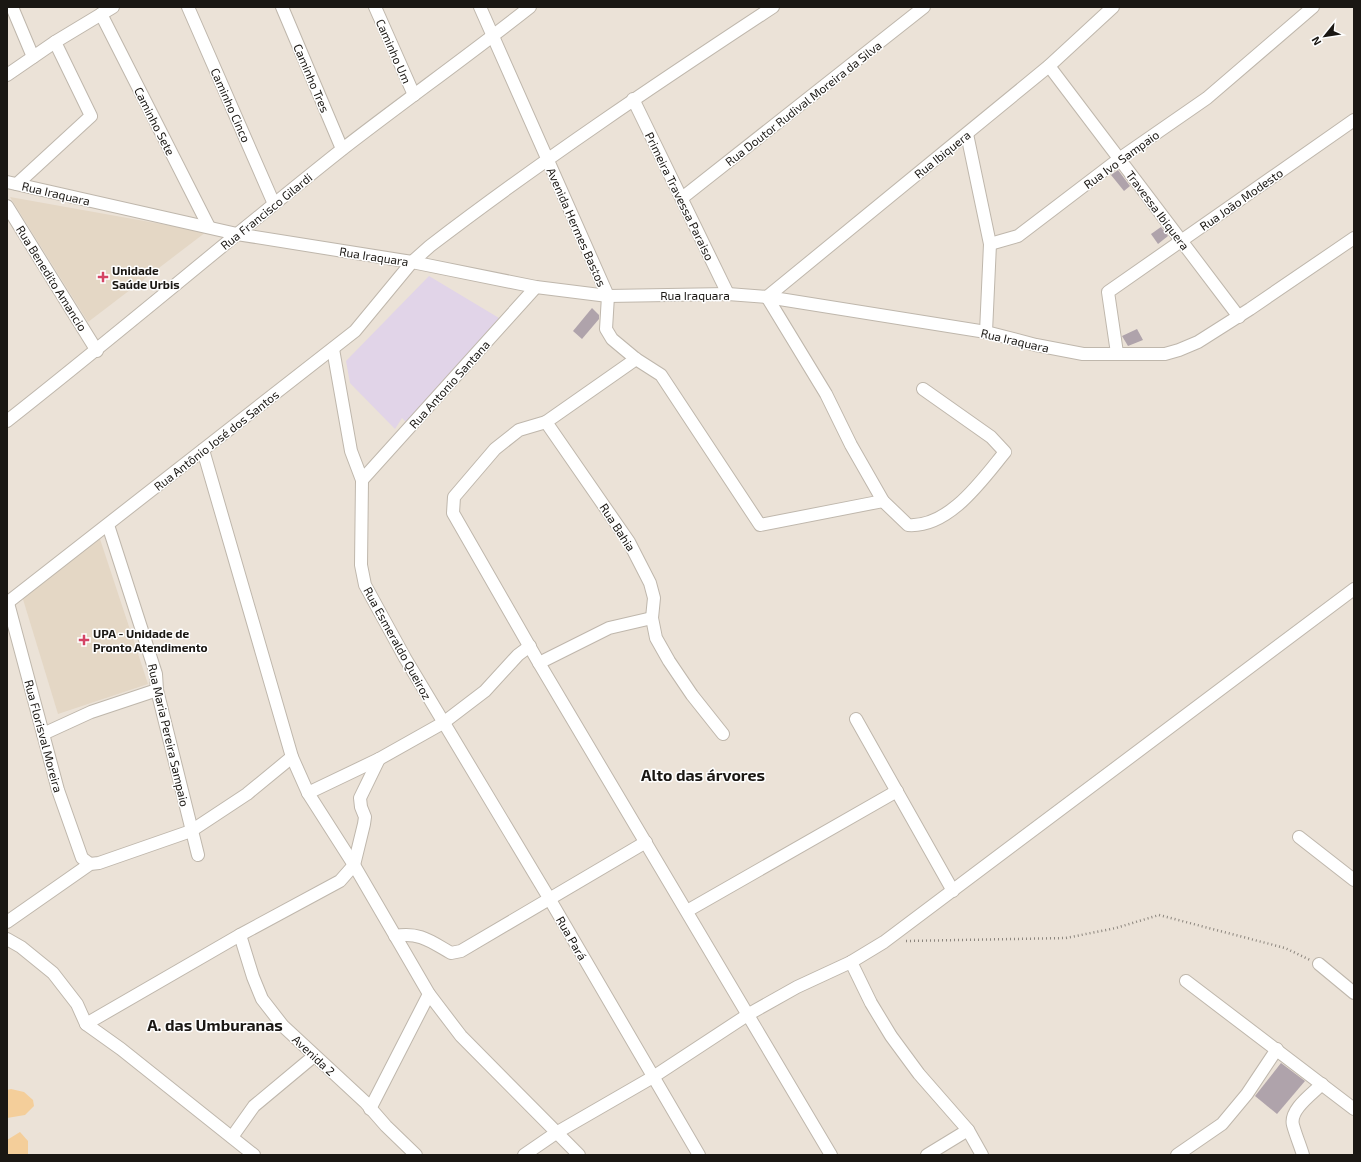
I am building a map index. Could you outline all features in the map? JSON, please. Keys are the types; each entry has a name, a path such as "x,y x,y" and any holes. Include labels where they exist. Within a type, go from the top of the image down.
{"street":[{"path":"12,7 33,57"},
{"path":"7,75 55,42 112,7"},
{"name":"Caminho Cinco","path":"188,7 274,204"},
{"name":"Caminho Tres","path":"282,7 342,150"},
{"name":"Caminho Um","path":"375,7 414,95"},
{"name":"Avenida Hermes Bastos","path":"480,7 608,296 606,329 612,339 636,359 661,375 760,525 883,501"},
{"name":"Rua Francisco Gilardi","path":"7,421 96,351 237,234 342,150 530,7"},
{"name":"Rua Antônio José dos Santos","path":"7,603 355,332 412,262 468,217 547,159 633,99 773,7"},
{"name":"Rua Doutor Rudival Moreira da Silva","path":"682,198 924,7"},
{"name":"Rua Ibiquera","path":"767,297 1049,66 1113,7"},
{"name":"Rua Ivo Sampaio","path":"990,244 1018,236 1119,159 1207,98 1313,7"},
{"name":"Caminho Sete","path":"102,14 209,227"},
{"path":"12,183 91,116 55,42"},
{"name":"Travessa Ibiquera","path":"1049,66 1238,316"},
{"name":"Primeira Travessa Paraiso","path":"633,99 728,294"},
{"name":"Rua João Modesto","path":"1117,353 1108,292 1354,120"},
{"path":"967,134 990,244 986,332"},
{"name":"Rua Iraquara","path":"12,183 237,234 412,262 536,286 608,296 728,294 767,297 986,332 1036,345 1084,354 1165,354 1198,342 1354,238"},
{"name":"Rua Benedito Amancio","path":"7,206 96,351"},
{"name":"Rua Antonio Santana","path":"362,480 536,286"},
{"path":"767,297 826,394 851,445 883,501 908,525 919,526 948,512 972,493 1005,452 991,437 923,389"},
{"name":"Rua Esmeraldo Queiroz","path":"333,349 351,451 362,480 361,565 365,585 405,658 444,723"},
{"path":"636,359 546,422 519,430 510,435 495,449 454,497 453,513 539,663 749,1014 831,1155"},
{"name":"Rua Bahia","path":"546,422 629,542 642,564 650,583 654,598 652,618 656,638 669,661 723,734"},
{"path":"203,450 292,758 308,793 354,865 429,994 462,1036 579,1155"},
{"name":"Rua Maria Pereira Sampaio","path":"108,525 156,674 157,690 198,855"},
{"path":"524,1155 556,1132 652,1077 749,1014 797,987 851,962 884,942 1354,589"},
{"name":"Rua Florisval Moreira","path":"7,603 58,790 82,858 90,864"},
{"path":"539,663 609,628 652,618"},
{"path":"308,793 379,759 444,723 485,690 518,656 530,646"},
{"path":"43,734 92,712 157,690"},
{"path":"856,719 953,891"},
{"name":"Rua Pará","path":"444,723 549,898 698,1155"},
{"path":"7,922 90,864 99,863 191,831 247,794 292,758"},
{"path":"86,1024 240,935 340,881 354,865 365,817 361,807 360,798 379,759"},
{"path":"687,911 897,791"},
{"path":"1299,837 1354,880"},
{"path":"395,936 407,934 419,935 451,953 460,951 646,842"},
{"name":"Avenida 2","path":"240,935 244,951 262,999 283,1026 416,1155"},
{"path":"7,939 21,947 53,973 77,1004 86,1024 121,1049 254,1155"},
{"path":"851,962 871,1003 891,1036 919,1074 968,1130 982,1155"},
{"path":"1319,964 1354,993"},
{"path":"1186,981 1354,1109"},
{"path":"370,1109 429,994"},
{"path":"1177,1155 1222,1124 1248,1094 1277,1049"},
{"path":"232,1137 254,1106 314,1056"},
{"path":"1303,1155 1293,1124 1293,1118 1296,1110 1322,1084"},
{"path":"927,1155 968,1130"}],"path":[{"path":"884,942 1066,938 1116,928 1159,915 1285,948 1319,964"}],"shaded area":[{"name":"Unidade Saúde Urbis","path":"10,197 206,232 88,322"},
{"path":"429,276 499,318 419,414 407,423 402,418 395,429 350,383 346,361"},
{"name":"UPA - Unidade de Pronto Atendimento","path":"98,533 148,684 58,714 22,596"},
{"path":"11,1089 24,1092 33,1100 34,1106 25,1115 7,1118 7,1090"},
{"path":"20,1132 28,1141 28,1155 7,1155 7,1140"}],"building":[{"path":"1118,170 1130,186 1124,191 1111,175"},
{"path":"1161,227 1168,236 1158,244 1151,234"},
{"path":"592,308 599,315 599,319 582,339 573,331"},
{"path":"1137,329 1143,340 1128,346 1122,336"},
{"path":"1281,1063 1305,1081 1277,1114 1255,1096"}],"place":[{"name":"Unidade Saúde Urbis","path":"103,277"},
{"name":"UPA - Unidade de Pronto Atendimento","path":"84,640"}],"district":[{"name":"Alto das árvores","path":"703,774"},
{"name":"A. das Umburanas","path":"215,1024"}]}
